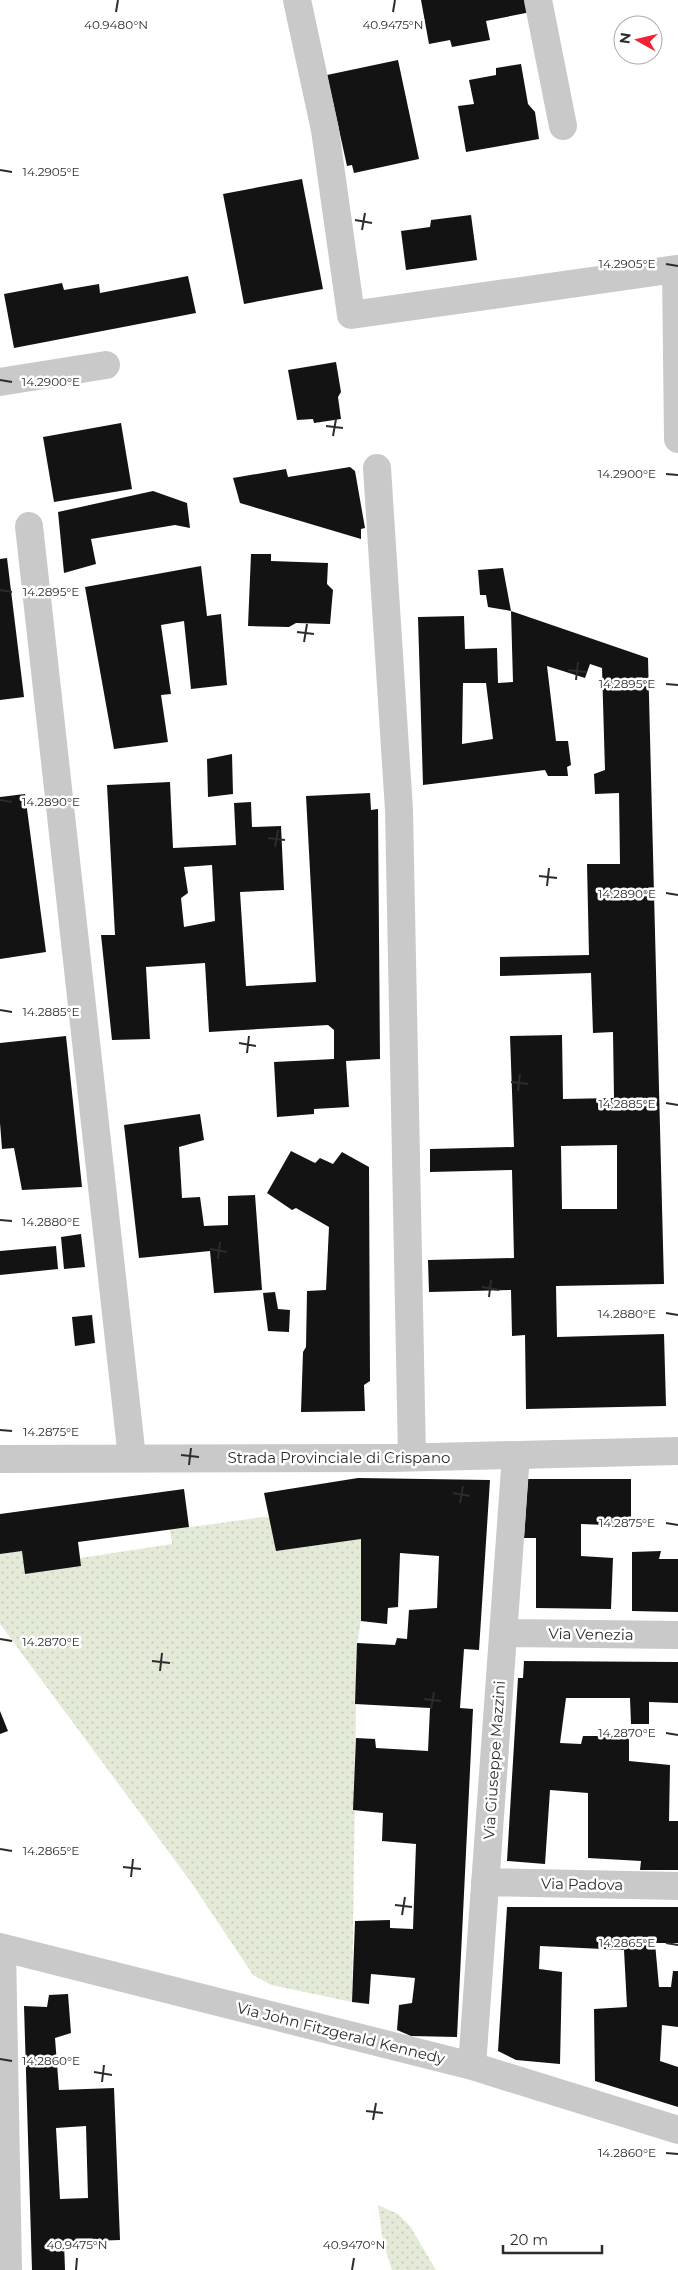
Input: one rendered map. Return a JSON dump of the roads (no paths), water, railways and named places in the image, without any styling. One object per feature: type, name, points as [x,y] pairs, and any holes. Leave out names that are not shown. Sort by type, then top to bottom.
[{"type":"street","points":[[297,0],[325,130],[351,315],[676,269],[678,438]]},
{"type":"street","points":[[538,0],[563,126]]},
{"type":"street","points":[[0,382],[106,365]]},
{"type":"street","points":[[377,468],[399,810],[412,1457]]},
{"type":"street","points":[[29,526],[132,1458]]},
{"type":"street","name":"Strada Provinciale di Crispano","points":[[0,1459],[412,1457],[678,1451]]},
{"type":"street","name":"Via Giuseppe Mazzini","points":[[472,2066],[516,1455]]},
{"type":"street","name":"Via Venezia","points":[[503,1633],[678,1635]]},
{"type":"street","name":"Via Padova","points":[[485,1882],[678,1886]]},
{"type":"street","points":[[1,1948],[8,2270]]},
{"type":"street","name":"Via John Fitzgerald Kennedy","points":[[1,1948],[472,2066],[678,2130]]}]
